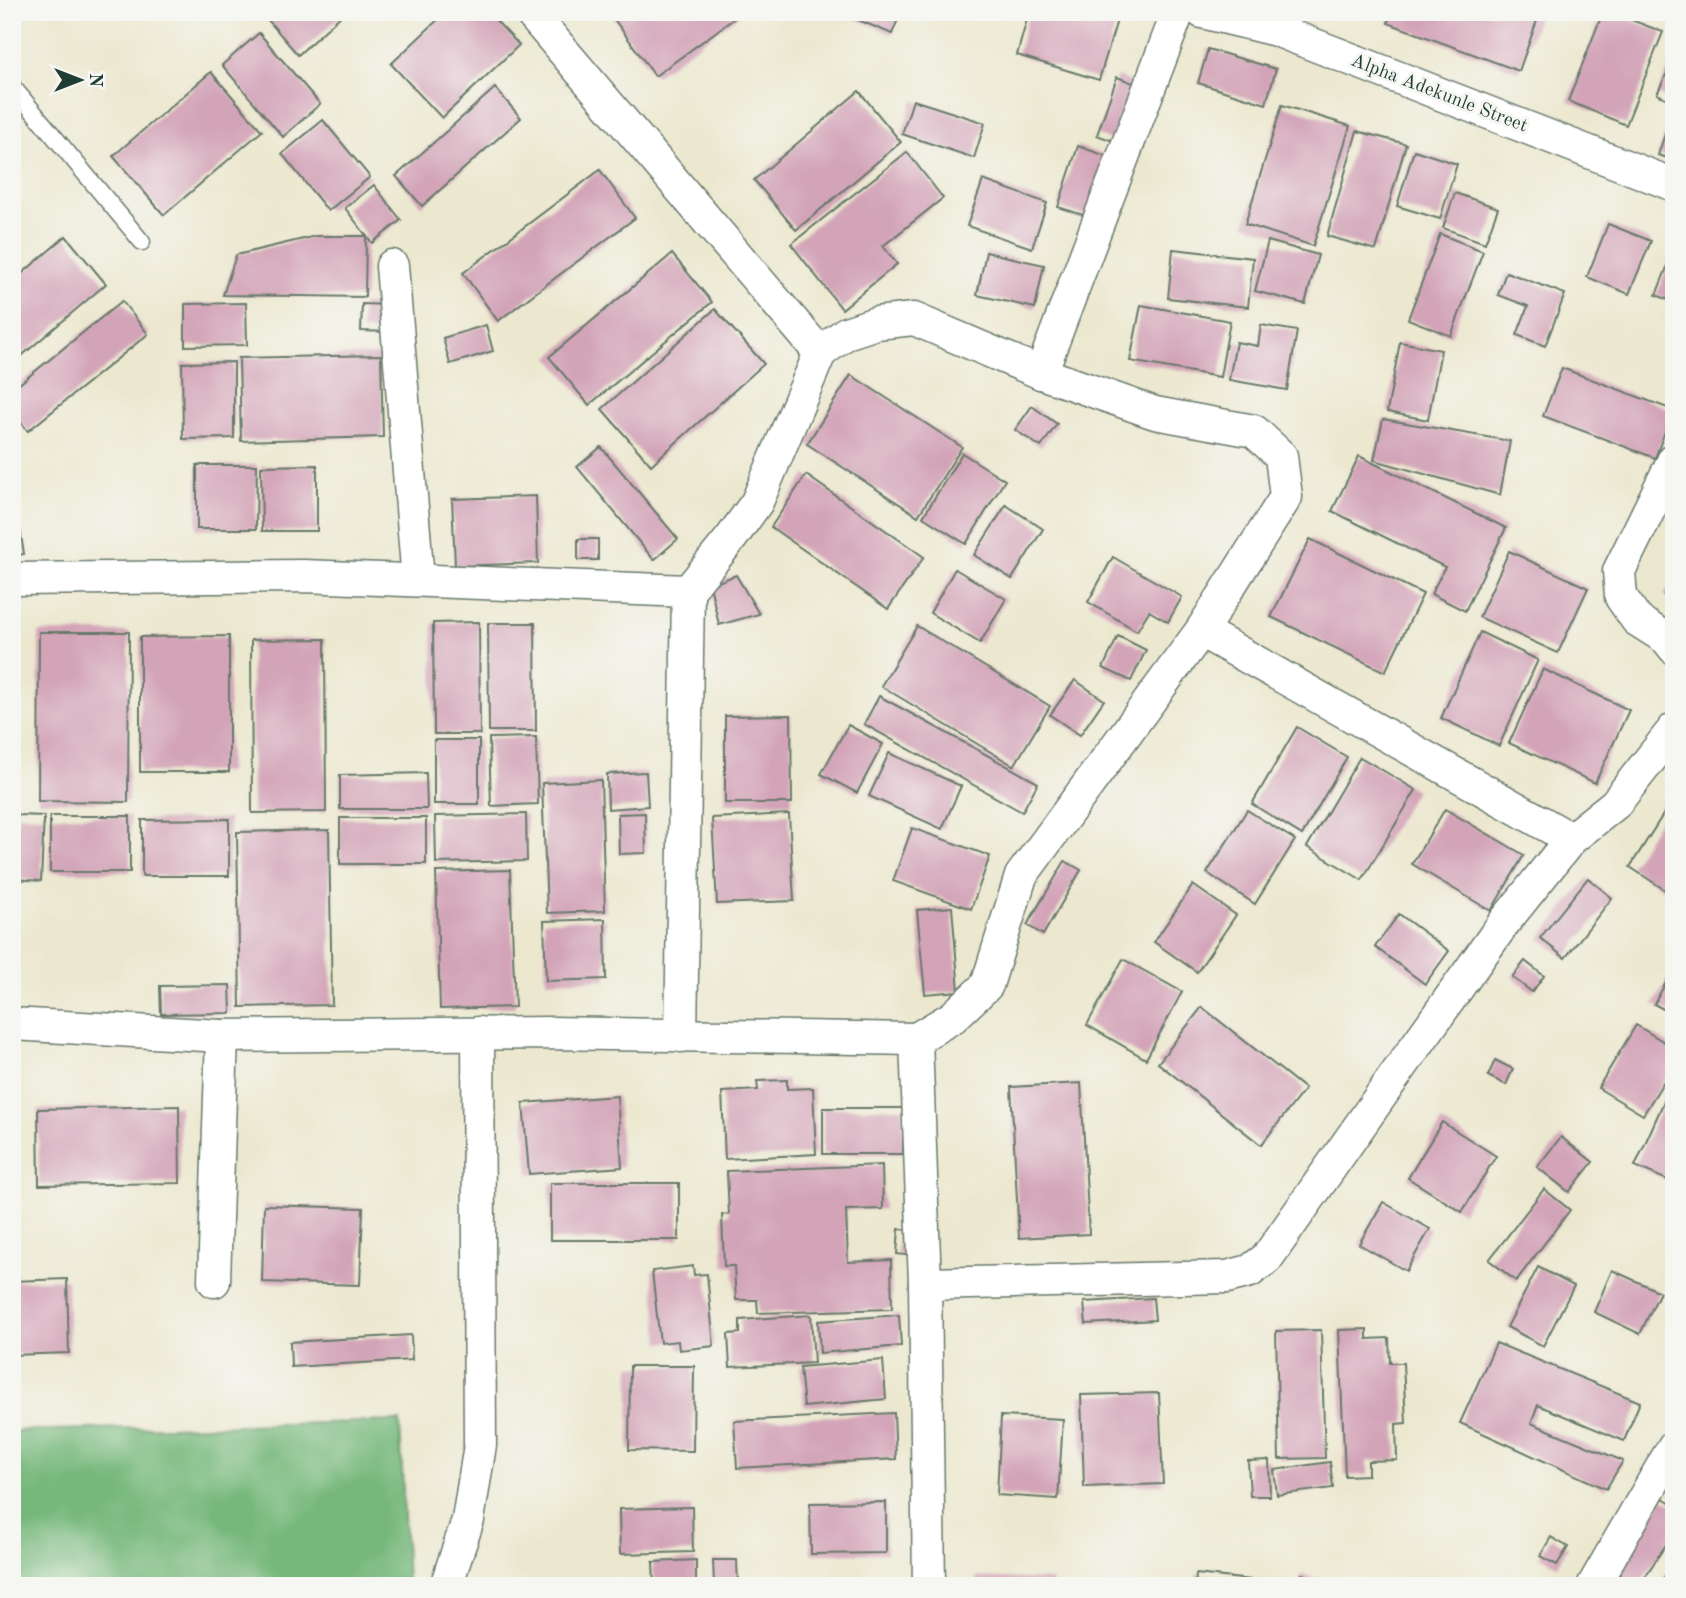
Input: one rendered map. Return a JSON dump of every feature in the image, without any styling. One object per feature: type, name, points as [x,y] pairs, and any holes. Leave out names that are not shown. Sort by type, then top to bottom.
[{"type":"street","points":[[530,12],[820,353]]},
{"type":"street","points":[[1041,373],[1178,12]]},
{"type":"street","name":"Alpha Adekunle Street","points":[[1202,12],[1280,21],[1674,185]]},
{"type":"street","points":[[392,266],[418,580]]},
{"type":"street","points":[[12,1024],[222,1036],[550,1032],[681,1036],[916,1039],[953,1017],[987,985],[1021,876],[1201,631],[1286,497],[1281,456],[1254,431],[1155,413],[1041,373],[914,319],[876,323],[846,333],[820,353],[757,502],[688,591],[681,1036]]},
{"type":"street","points":[[1674,459],[1619,571],[1621,597],[1637,620],[1667,639],[1674,648]]},
{"type":"street","points":[[12,579],[303,576],[688,591]]},
{"type":"street","points":[[1201,631],[1571,839]]},
{"type":"street","points":[[925,1284],[1227,1277],[1250,1270],[1267,1258],[1506,920],[1571,839],[1615,804],[1674,729]]},
{"type":"street","points":[[446,1586],[468,1520],[480,1445],[478,1033]]},
{"type":"street","points":[[214,1281],[222,1036]]},
{"type":"street","points":[[916,1039],[925,1284],[929,1586]]},
{"type":"street","points":[[1593,1586],[1674,1446]]},
{"type":"lane","points":[[12,86],[142,242]]},
{"type":"green space","points":[[400,1421],[407,1586],[12,1586],[12,1431]]},
{"type":"building","points":[[276,12],[345,12],[298,55],[268,20]]},
{"type":"building","points":[[446,12],[488,12],[519,45],[442,118],[391,64]]},
{"type":"building","points":[[609,12],[743,12],[655,76]]},
{"type":"building","points":[[839,12],[901,12],[892,34]]},
{"type":"building","points":[[1029,12],[1090,12],[1117,20],[1099,80],[1017,55]]},
{"type":"building","points":[[1392,12],[1540,12],[1519,71],[1388,23]]},
{"type":"building","points":[[1603,12],[1611,12],[1663,32],[1626,125],[1568,101]]},
{"type":"building","points":[[259,33],[320,104],[283,137],[222,65]]},
{"type":"building","points":[[1208,49],[1276,69],[1266,104],[1198,83]]},
{"type":"building","points":[[1674,58],[1674,102],[1657,94]]},
{"type":"building","points":[[211,72],[262,131],[164,215],[113,156]]},
{"type":"building","points":[[1117,77],[1139,85],[1118,143],[1097,135]]},
{"type":"building","points":[[495,88],[521,118],[422,206],[396,176]]},
{"type":"building","points":[[859,91],[901,142],[796,230],[754,180]]},
{"type":"building","points":[[913,100],[985,123],[974,158],[902,134]]},
{"type":"building","points":[[1282,105],[1350,126],[1313,246],[1245,224]]},
{"type":"building","points":[[323,120],[370,177],[328,211],[282,154]]},
{"type":"building","points":[[1357,131],[1406,144],[1376,250],[1327,236]]},
{"type":"building","points":[[1666,131],[1674,133],[1674,160],[1658,155]]},
{"type":"building","points":[[1078,146],[1109,157],[1089,217],[1058,207]]},
{"type":"building","points":[[1414,150],[1457,164],[1440,219],[1397,206]]},
{"type":"building","points":[[907,152],[943,198],[883,246],[897,264],[842,309],[791,244]]},
{"type":"building","points":[[600,170],[635,218],[498,321],[463,273]]},
{"type":"building","points":[[983,180],[1047,203],[1032,248],[967,226]]},
{"type":"building","points":[[374,185],[401,220],[372,243],[345,208]]},
{"type":"building","points":[[1455,193],[1498,208],[1485,243],[1443,228]]},
{"type":"building","points":[[1608,224],[1651,241],[1629,294],[1587,277]]},
{"type":"building","points":[[1440,234],[1483,251],[1451,336],[1408,319]]},
{"type":"building","points":[[66,236],[106,284],[12,364],[12,282]]},
{"type":"building","points":[[316,236],[366,236],[365,297],[223,295],[236,255]]},
{"type":"building","points":[[1268,241],[1318,255],[1305,304],[1255,291]]},
{"type":"building","points":[[1173,249],[1253,258],[1248,307],[1168,298]]},
{"type":"building","points":[[1674,250],[1674,302],[1656,295]]},
{"type":"building","points":[[986,252],[1044,265],[1035,308],[977,295]]},
{"type":"building","points":[[672,254],[712,302],[589,405],[549,357]]},
{"type":"building","points":[[1506,272],[1565,294],[1545,346],[1517,335],[1528,306],[1498,295]]},
{"type":"building","points":[[122,301],[148,334],[28,431],[12,411],[12,390]]},
{"type":"building","points":[[246,303],[247,345],[185,346],[185,304]]},
{"type":"building","points":[[362,304],[391,305],[389,332],[361,331]]},
{"type":"building","points":[[1141,305],[1230,321],[1220,377],[1130,361]]},
{"type":"building","points":[[715,309],[764,364],[651,465],[602,409]]},
{"type":"building","points":[[486,325],[493,351],[450,364],[443,338]]},
{"type":"building","points":[[1261,325],[1297,331],[1287,390],[1229,380],[1236,342],[1258,346]]},
{"type":"building","points":[[1400,342],[1441,350],[1428,420],[1387,412]]},
{"type":"building","points":[[381,355],[383,437],[241,441],[239,358]]},
{"type":"building","points":[[234,362],[234,438],[183,439],[182,363]]},
{"type":"building","points":[[1562,368],[1673,410],[1655,458],[1543,416]]},
{"type":"building","points":[[851,375],[962,447],[918,516],[807,444]]},
{"type":"building","points":[[1032,406],[1057,424],[1041,447],[1015,430]]},
{"type":"building","points":[[1383,419],[1510,441],[1500,495],[1374,460]]},
{"type":"building","points":[[601,447],[678,539],[654,560],[577,467]]},
{"type":"building","points":[[962,453],[1005,480],[966,544],[923,517]]},
{"type":"building","points":[[1359,456],[1506,528],[1465,611],[1431,594],[1445,567],[1332,511]]},
{"type":"building","points":[[197,465],[257,465],[256,529],[197,529]]},
{"type":"building","points":[[317,465],[317,531],[262,531],[261,466]]},
{"type":"building","points":[[806,475],[924,557],[888,609],[771,527]]},
{"type":"building","points":[[12,491],[24,554],[12,556]]},
{"type":"building","points":[[536,496],[538,563],[455,566],[452,499]]},
{"type":"building","points":[[1006,505],[1043,529],[1012,579],[974,555]]},
{"type":"building","points":[[578,539],[598,539],[598,560],[578,560]]},
{"type":"building","points":[[1310,539],[1423,594],[1385,672],[1271,617]]},
{"type":"building","points":[[1509,551],[1588,588],[1558,653],[1479,617]]},
{"type":"building","points":[[1113,557],[1182,597],[1168,622],[1149,611],[1137,631],[1088,602]]},
{"type":"building","points":[[955,569],[1006,599],[980,643],[930,613]]},
{"type":"building","points":[[736,575],[759,614],[719,625],[710,585]]},
{"type":"building","points":[[1674,580],[1674,602],[1664,595]]},
{"type":"building","points":[[479,622],[480,734],[434,734],[433,623]]},
{"type":"building","points":[[488,623],[535,623],[536,731],[489,731]]},
{"type":"building","points":[[917,626],[1050,706],[1014,766],[881,686]]},
{"type":"building","points":[[39,632],[129,632],[128,802],[38,801]]},
{"type":"building","points":[[1480,632],[1538,660],[1499,746],[1441,718]]},
{"type":"building","points":[[229,636],[229,772],[140,772],[140,637]]},
{"type":"building","points":[[1118,636],[1146,650],[1131,681],[1103,668]]},
{"type":"building","points":[[325,639],[326,812],[252,813],[251,640]]},
{"type":"building","points":[[1543,669],[1629,710],[1595,783],[1509,743]]},
{"type":"building","points":[[1075,680],[1104,700],[1080,735],[1050,715]]},
{"type":"building","points":[[879,696],[1038,783],[1022,812],[864,724]]},
{"type":"building","points":[[791,715],[792,803],[725,803],[725,716]]},
{"type":"building","points":[[848,725],[883,744],[857,793],[821,774]]},
{"type":"building","points":[[1297,727],[1347,757],[1302,835],[1252,804]]},
{"type":"building","points":[[536,737],[538,804],[491,806],[489,738]]},
{"type":"building","points":[[434,740],[479,740],[479,804],[434,804]]},
{"type":"building","points":[[889,753],[961,786],[942,829],[869,796]]},
{"type":"building","points":[[1360,757],[1416,790],[1362,880],[1307,847]]},
{"type":"building","points":[[646,772],[648,806],[608,809],[607,774]]},
{"type":"building","points":[[426,773],[427,809],[340,809],[340,775]]},
{"type":"building","points":[[601,780],[605,911],[547,913],[542,783]]},
{"type":"building","points":[[1445,809],[1524,855],[1491,911],[1412,864]]},
{"type":"building","points":[[1247,810],[1295,840],[1255,904],[1207,873]]},
{"type":"building","points":[[1666,810],[1674,815],[1674,896],[1630,867]]},
{"type":"building","points":[[645,813],[646,853],[619,854],[618,814]]},
{"type":"building","points":[[526,814],[527,861],[436,863],[435,816]]},
{"type":"building","points":[[789,814],[794,901],[717,904],[712,818]]},
{"type":"building","points":[[17,815],[44,816],[41,881],[16,879]]},
{"type":"building","points":[[50,816],[130,816],[130,872],[50,872]]},
{"type":"building","points":[[340,818],[426,818],[426,864],[340,864]]},
{"type":"building","points":[[229,819],[229,876],[142,876],[142,820]]},
{"type":"building","points":[[912,828],[990,856],[971,909],[893,881]]},
{"type":"building","points":[[329,830],[332,1005],[240,1007],[237,832]]},
{"type":"building","points":[[1065,861],[1081,870],[1043,935],[1027,925]]},
{"type":"building","points":[[510,870],[515,1007],[440,1009],[436,872]]},
{"type":"building","points":[[1588,878],[1612,898],[1565,958],[1540,938]]},
{"type":"building","points":[[1193,885],[1236,915],[1197,972],[1154,942]]},
{"type":"building","points":[[952,907],[959,991],[925,994],[917,910]]},
{"type":"building","points":[[1399,914],[1449,951],[1425,984],[1375,947]]},
{"type":"building","points":[[605,919],[606,979],[546,981],[544,921]]},
{"type":"building","points":[[1123,959],[1182,992],[1146,1059],[1087,1025]]},
{"type":"building","points":[[1525,961],[1544,976],[1532,992],[1512,977]]},
{"type":"building","points":[[1674,968],[1674,1015],[1654,1004]]},
{"type":"building","points":[[230,985],[231,1013],[161,1014],[160,986]]},
{"type":"building","points":[[1202,1007],[1305,1089],[1261,1145],[1158,1063]]},
{"type":"building","points":[[1636,1025],[1674,1048],[1674,1065],[1643,1115],[1598,1088]]},
{"type":"building","points":[[1495,1060],[1513,1069],[1506,1085],[1488,1076]]},
{"type":"building","points":[[1674,1079],[1674,1183],[1635,1166]]},
{"type":"building","points":[[787,1080],[787,1089],[813,1088],[816,1154],[725,1159],[722,1092],[758,1090],[757,1081]]},
{"type":"building","points":[[1081,1083],[1089,1234],[1019,1238],[1011,1087]]},
{"type":"building","points":[[617,1096],[622,1167],[529,1174],[523,1103]]},
{"type":"building","points":[[179,1106],[180,1183],[39,1185],[38,1109]]},
{"type":"building","points":[[823,1108],[903,1108],[903,1154],[823,1154]]},
{"type":"building","points":[[1442,1122],[1496,1156],[1462,1212],[1408,1178]]},
{"type":"building","points":[[1561,1137],[1593,1162],[1569,1192],[1537,1167]]},
{"type":"building","points":[[882,1165],[883,1209],[846,1210],[848,1262],[891,1260],[892,1309],[758,1313],[757,1300],[736,1300],[734,1266],[724,1266],[722,1215],[729,1214],[727,1171]]},
{"type":"building","points":[[550,1183],[679,1183],[679,1240],[550,1240]]},
{"type":"building","points":[[1544,1189],[1570,1210],[1516,1281],[1489,1260]]},
{"type":"building","points":[[1383,1202],[1430,1229],[1406,1271],[1359,1244]]},
{"type":"building","points":[[264,1205],[363,1208],[360,1285],[262,1282]]},
{"type":"building","points":[[899,1229],[917,1231],[914,1256],[897,1254]]},
{"type":"building","points":[[693,1266],[694,1275],[707,1274],[714,1346],[679,1350],[678,1341],[660,1343],[652,1271]]},
{"type":"building","points":[[1538,1267],[1574,1286],[1543,1346],[1507,1327]]},
{"type":"building","points":[[1612,1270],[1660,1292],[1640,1334],[1594,1312]]},
{"type":"building","points":[[67,1279],[69,1353],[12,1355],[12,1281]]},
{"type":"building","points":[[1153,1298],[1155,1320],[1086,1324],[1084,1302]]},
{"type":"building","points":[[811,1315],[814,1363],[730,1367],[728,1334],[740,1333],[740,1320]]},
{"type":"building","points":[[899,1315],[901,1346],[820,1353],[818,1321]]},
{"type":"building","points":[[1367,1329],[1367,1339],[1389,1338],[1390,1363],[1403,1363],[1406,1423],[1396,1424],[1397,1460],[1368,1461],[1368,1475],[1345,1476],[1339,1330]]},
{"type":"building","points":[[1321,1330],[1325,1458],[1279,1459],[1276,1331]]},
{"type":"building","points":[[411,1335],[412,1360],[291,1367],[290,1342]]},
{"type":"building","points":[[1496,1343],[1640,1402],[1624,1441],[1538,1405],[1531,1423],[1623,1461],[1606,1489],[1460,1423]]},
{"type":"building","points":[[883,1360],[886,1399],[804,1407],[800,1367]]},
{"type":"building","points":[[630,1366],[694,1366],[693,1451],[629,1450]]},
{"type":"building","points":[[1159,1393],[1163,1484],[1084,1487],[1081,1395]]},
{"type":"building","points":[[894,1413],[896,1459],[737,1468],[734,1421]]},
{"type":"building","points":[[1001,1416],[1063,1419],[1058,1499],[997,1495]]},
{"type":"building","points":[[1269,1460],[1270,1496],[1250,1496],[1248,1461]]},
{"type":"building","points":[[1330,1462],[1333,1488],[1277,1495],[1274,1470]]},
{"type":"building","points":[[1663,1498],[1674,1505],[1674,1532],[1639,1586],[1636,1586],[1615,1572]]},
{"type":"building","points":[[886,1502],[886,1553],[811,1554],[810,1503]]},
{"type":"building","points":[[692,1507],[693,1552],[620,1554],[619,1509]]},
{"type":"building","points":[[1551,1537],[1568,1547],[1557,1565],[1540,1556]]},
{"type":"building","points":[[696,1560],[696,1586],[654,1586],[653,1562]]},
{"type":"building","points":[[713,1560],[737,1560],[738,1586],[714,1586]]},
{"type":"building","points":[[1674,1561],[1674,1586],[1659,1586]]},
{"type":"building","points":[[1196,1574],[1250,1580],[1250,1586],[1195,1586]]},
{"type":"building","points":[[1302,1574],[1332,1585],[1332,1586],[1298,1586]]},
{"type":"building","points":[[976,1577],[1052,1580],[1052,1586],[976,1586]]}]
